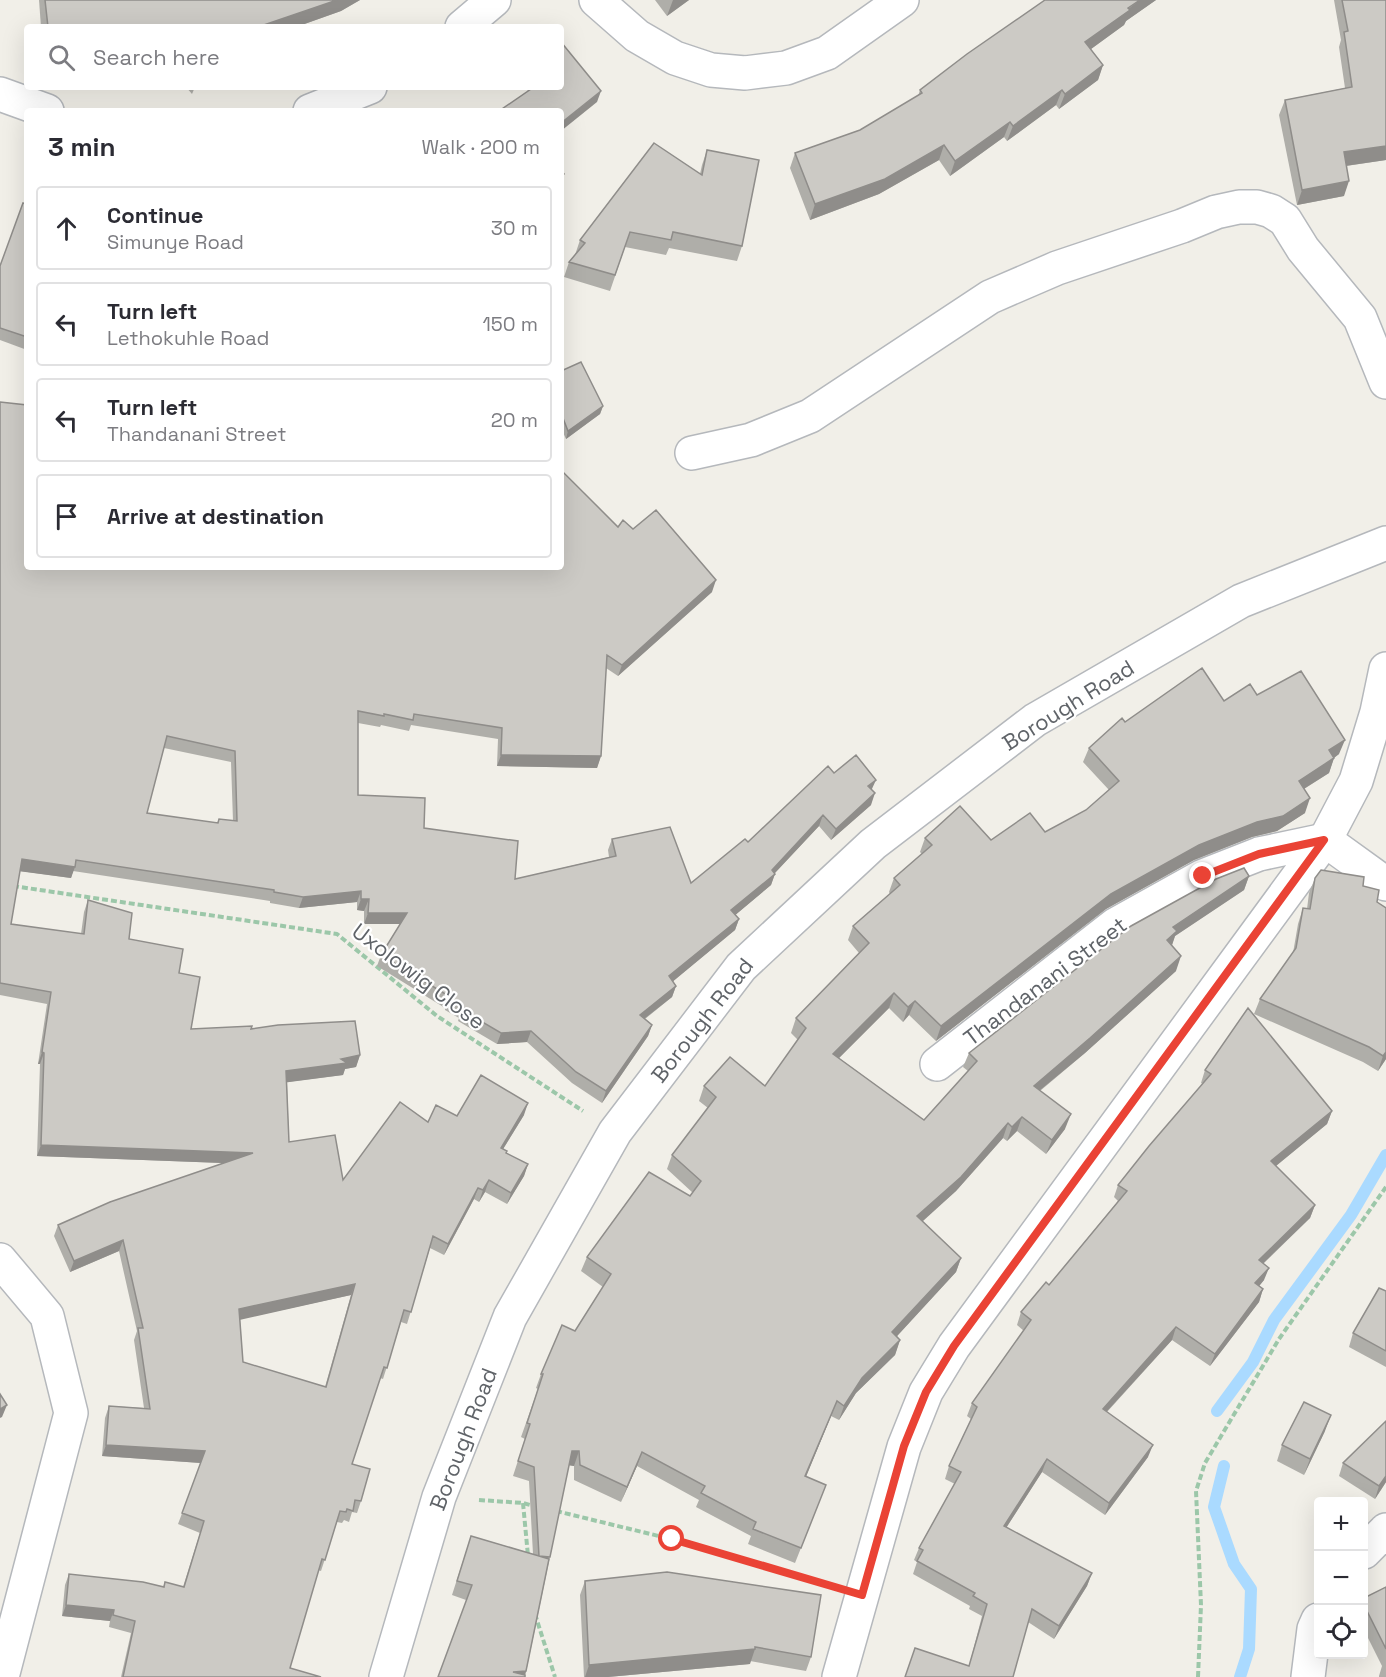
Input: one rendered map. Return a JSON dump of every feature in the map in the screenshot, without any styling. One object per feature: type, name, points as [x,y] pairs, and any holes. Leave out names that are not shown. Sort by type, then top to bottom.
[{"type":"street","points":[[466,24],[494,0]]},
{"type":"street","points":[[596,0],[637,36],[675,58],[711,70],[745,73],[786,68],[827,53],[903,0]]},
{"type":"street","points":[[318,108],[362,90]]},
{"type":"street","points":[[0,94],[39,108]]},
{"type":"street","points":[[692,453],[751,440],[810,416],[990,297],[1057,268],[1216,212],[1239,207],[1257,207],[1271,211],[1285,220],[1303,249],[1360,318],[1386,382]]},
{"type":"street","name":"Borough Road","points":[[386,1677],[439,1497],[510,1317],[615,1132],[741,967],[873,844],[1035,720],[1241,601],[1386,543]]},
{"type":"street","points":[[839,1677],[904,1446],[926,1392],[954,1346],[1324,840],[1356,781],[1377,712],[1386,669]]},
{"type":"street","points":[[1324,840],[1386,884]]},
{"type":"street","name":"Thandanani Street","points":[[937,1064],[1115,925],[1203,876],[1259,854],[1324,840]]},
{"type":"street","points":[[0,1260],[46,1316],[71,1413],[2,1677]]},
{"type":"street","points":[[1365,1551],[1386,1530]]},
{"type":"street","points":[[1308,1677],[1314,1629]]},
{"type":"path","name":"Uxolowig Close","points":[[12,885],[337,934],[437,1016],[615,1132]]},
{"type":"path","points":[[1198,1677],[1201,1605],[1196,1491],[1205,1463],[1279,1339],[1386,1187]]},
{"type":"path","points":[[439,1497],[523,1503],[534,1506]]},
{"type":"path","points":[[523,1503],[529,1562]]},
{"type":"path","points":[[546,1508],[672,1539],[862,1595]]},
{"type":"path","points":[[534,1610],[555,1677]]},
{"type":"building","points":[[45,0],[337,0],[267,24],[48,24]]},
{"type":"building","points":[[1045,0],[1140,0],[1128,8],[1130,10],[1085,42],[1103,65],[1065,94],[1062,90],[1013,126],[1010,122],[955,161],[944,145],[885,179],[815,204],[795,153],[860,130],[922,93],[920,90],[967,54]]},
{"type":"building","points":[[1342,0],[1386,0],[1386,146],[1344,152],[1349,181],[1302,190],[1285,100],[1352,87],[1344,32],[1348,31]]},
{"type":"building","points":[[564,46],[601,91],[564,121],[564,108],[503,108],[530,90],[564,90]]},
{"type":"building","points":[[654,143],[702,175],[707,150],[759,160],[742,246],[673,232],[671,240],[630,232],[615,275],[569,262],[585,243],[580,240]]},
{"type":"building","points":[[24,203],[24,336],[0,328],[0,266]]},
{"type":"building","points":[[581,362],[603,406],[568,431],[564,421],[564,370]]},
{"type":"building","points":[[0,402],[24,405],[24,570],[564,570],[564,473],[618,527],[623,520],[633,529],[656,510],[716,580],[622,665],[607,655],[601,756],[501,755],[502,728],[414,714],[413,720],[358,711],[358,795],[425,798],[424,828],[518,841],[515,879],[616,856],[612,839],[670,827],[691,883],[745,839],[748,842],[828,766],[834,773],[856,755],[876,780],[868,786],[875,793],[836,829],[823,815],[772,870],[775,874],[731,910],[739,919],[669,976],[676,986],[640,1015],[652,1025],[606,1091],[576,1072],[531,1031],[501,1033],[462,1010],[466,1009],[449,998],[452,998],[381,955],[407,913],[368,913],[369,899],[361,899],[361,891],[303,897],[274,892],[274,890],[76,860],[75,867],[22,859],[11,924],[84,934],[88,900],[132,913],[129,939],[183,949],[179,973],[200,977],[191,1029],[252,1026],[251,1029],[278,1025],[355,1021],[360,1055],[341,1059],[347,1063],[286,1071],[289,1142],[335,1135],[343,1180],[400,1102],[428,1122],[436,1105],[457,1116],[481,1075],[528,1103],[501,1148],[528,1164],[511,1193],[489,1180],[483,1190],[478,1188],[448,1244],[433,1236],[411,1312],[404,1310],[387,1368],[384,1367],[352,1464],[370,1469],[361,1501],[355,1500],[353,1511],[347,1509],[346,1512],[340,1511],[325,1560],[322,1559],[290,1668],[321,1677],[123,1677],[135,1621],[113,1615],[114,1610],[66,1605],[69,1574],[143,1582],[164,1587],[165,1582],[184,1587],[204,1521],[182,1513],[205,1451],[106,1445],[109,1406],[150,1409],[138,1328],[143,1328],[123,1240],[74,1261],[58,1225],[110,1202],[253,1153],[41,1145],[44,1053],[42,1052],[51,992],[0,983]],"holes":[[[167,736],[235,751],[237,821],[219,819],[218,823],[147,813]],[[355,1284],[326,1387],[243,1362],[239,1309]]]},
{"type":"building","points":[[1202,668],[1224,701],[1250,684],[1257,695],[1301,671],[1345,740],[1329,750],[1334,758],[1299,781],[1310,798],[1283,816],[1257,822],[1199,845],[1111,894],[941,1026],[915,1001],[908,1007],[894,993],[833,1054],[924,1120],[977,1061],[969,1053],[1131,926],[1216,879],[1244,868],[1249,876],[1173,927],[1177,931],[1167,940],[1181,956],[1034,1086],[1071,1114],[1052,1140],[1022,1117],[1012,1127],[1008,1123],[961,1177],[917,1216],[961,1258],[892,1332],[900,1340],[862,1378],[844,1406],[837,1401],[805,1476],[826,1485],[801,1548],[753,1529],[756,1522],[701,1493],[705,1486],[642,1452],[627,1487],[580,1465],[579,1451],[572,1451],[550,1557],[539,1556],[534,1467],[518,1461],[530,1424],[527,1423],[543,1374],[541,1374],[562,1325],[575,1331],[611,1274],[587,1257],[649,1172],[690,1196],[701,1181],[672,1155],[716,1097],[704,1086],[730,1057],[765,1086],[806,1028],[796,1018],[869,943],[853,926],[900,885],[894,878],[932,845],[925,838],[960,806],[991,840],[1030,813],[1045,832],[1086,810],[1119,781],[1089,748],[1122,718],[1125,722]]},
{"type":"building","points":[[1321,870],[1364,877],[1363,886],[1379,890],[1377,902],[1386,908],[1386,1052],[1383,1056],[1369,1047],[1260,999],[1296,948],[1303,908],[1310,909],[1315,878]]},
{"type":"building","points":[[1248,1008],[1332,1111],[1271,1161],[1315,1205],[1259,1260],[1269,1268],[1255,1283],[1263,1289],[1215,1354],[1176,1327],[1103,1409],[1153,1445],[1109,1503],[1047,1459],[1004,1526],[1092,1573],[1059,1626],[1032,1609],[1013,1677],[905,1677],[915,1648],[969,1666],[987,1604],[973,1596],[975,1593],[917,1561],[923,1550],[919,1548],[961,1472],[949,1466],[977,1407],[972,1403],[1031,1320],[1021,1312],[1046,1282],[1049,1285],[1127,1191],[1118,1185],[1211,1074],[1205,1070]]},
{"type":"building","points":[[1379,1288],[1386,1291],[1386,1351],[1353,1333]]},
{"type":"building","points":[[0,1394],[7,1405],[0,1409]]},
{"type":"building","points":[[1304,1402],[1331,1415],[1310,1459],[1282,1445]]},
{"type":"building","points":[[1386,1421],[1386,1476],[1379,1486],[1343,1463]]},
{"type":"building","points":[[471,1536],[549,1559],[526,1671],[513,1672],[525,1675],[525,1677],[438,1677],[472,1585],[457,1581]]},
{"type":"building","points":[[667,1572],[821,1595],[811,1657],[755,1647],[755,1649],[589,1665],[585,1581]]},
{"type":"building","points":[[1386,1587],[1386,1649],[1368,1613],[1368,1596]]},
{"type":"waterway","points":[[1217,1411],[1253,1362],[1274,1320],[1351,1215],[1386,1155]]},
{"type":"waterway","points":[[1224,1466],[1214,1507],[1234,1564],[1251,1589],[1249,1649],[1240,1677]]},
{"type":"route","points":[[672,1539],[862,1595],[904,1446],[926,1392],[954,1346],[1324,840],[1259,854],[1203,876]]}]
